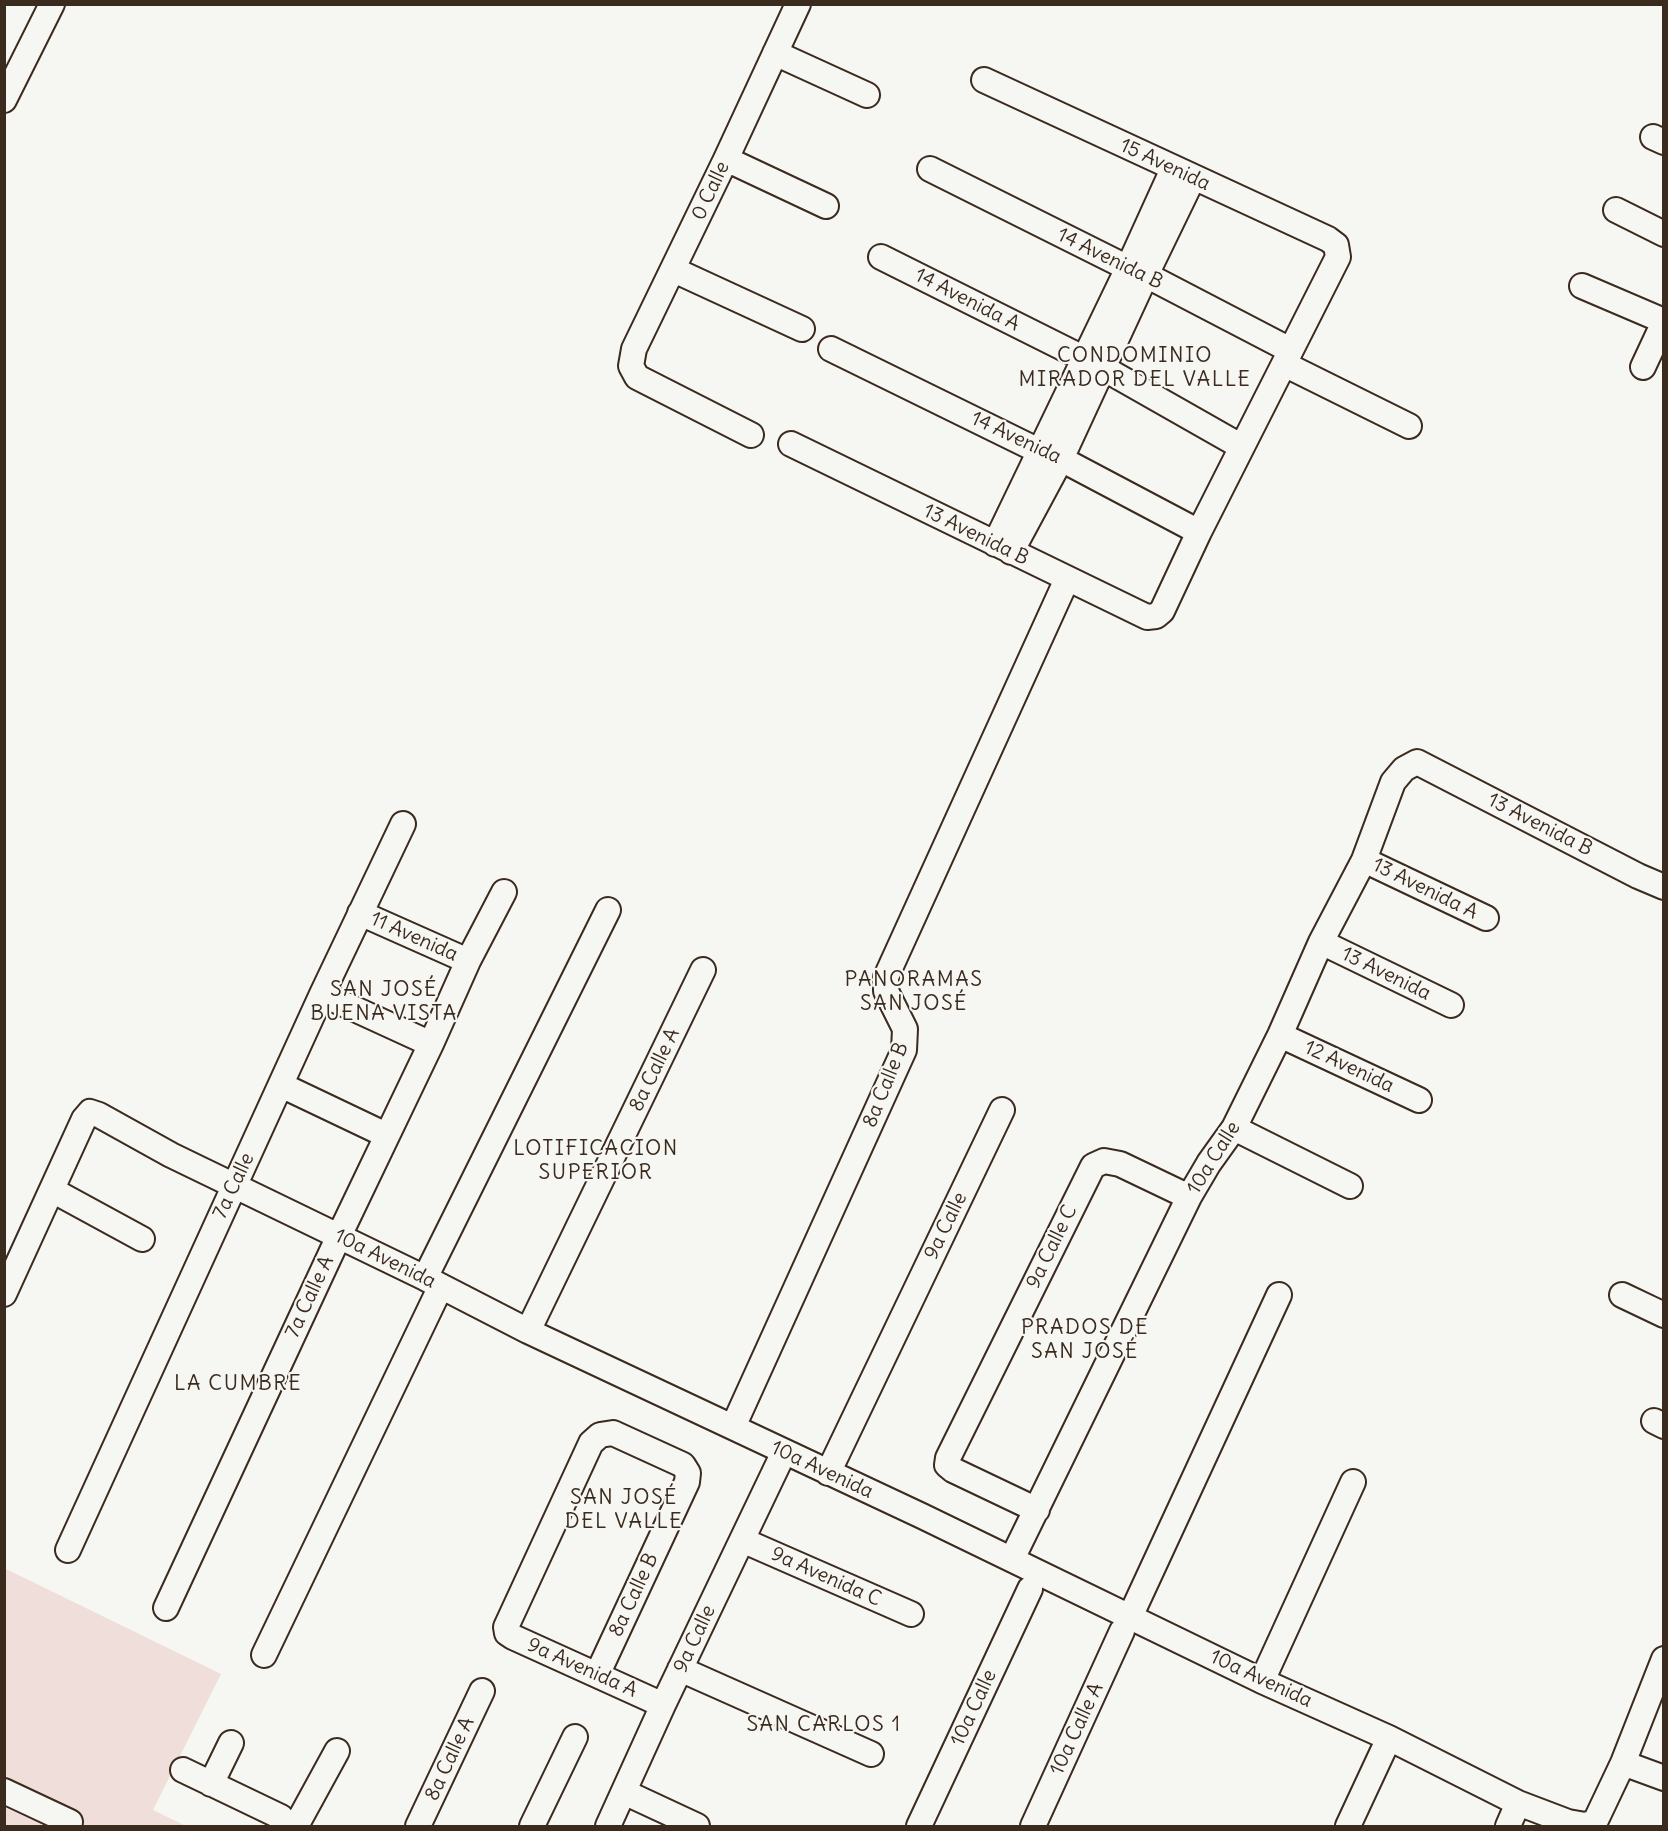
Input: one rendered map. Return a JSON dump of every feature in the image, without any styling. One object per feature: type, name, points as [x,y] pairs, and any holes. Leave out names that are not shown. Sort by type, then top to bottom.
[{"type":"street","points":[[4,100],[52,4]]},
{"type":"street","name":"0 Calle","points":[[751,435],[637,378],[631,366],[634,350],[674,270],[798,4]]},
{"type":"street","points":[[775,53],[867,95]]},
{"type":"street","name":"15 Avenida","points":[[984,80],[1328,239],[1335,245],[1338,256],[1287,357]]},
{"type":"street","points":[[726,159],[826,206]]},
{"type":"street","name":"14 Avenida B","points":[[930,169],[1137,272],[1409,426]]},
{"type":"street","points":[[1003,548],[1050,455],[1183,173]]},
{"type":"street","points":[[1616,210],[1664,234]]},
{"type":"street","name":"14 Avenida A","points":[[881,257],[1093,363],[1242,447]]},
{"type":"street","points":[[674,270],[802,328]]},
{"type":"street","points":[[1582,286],[1664,322],[1642,367]]},
{"type":"street","name":"14 Avenida","points":[[831,349],[1050,455],[1199,532]]},
{"type":"street","points":[[1199,532],[1287,357]]},
{"type":"street","name":"13 Avenida B","points":[[791,444],[1147,617],[1156,616],[1162,611],[1199,532]]},
{"type":"street","name":"8a Calle B","points":[[733,1427],[904,1050],[905,1029],[886,991],[886,977],[1067,579]]},
{"type":"street","name":"13 Avenida B","points":[[1417,762],[1638,876],[1664,886]]},
{"type":"street","name":"10a Calle","points":[[1012,1559],[1189,1197],[1209,1163],[1234,1128],[1280,1035],[1321,942],[1364,860],[1393,782],[1404,769],[1417,762]]},
{"type":"street","name":"7a Calle","points":[[68,1550],[322,994],[403,824]]},
{"type":"street","name":"13 Avenida A","points":[[1364,860],[1486,918]]},
{"type":"street","name":"7a Calle A","points":[[166,1608],[468,961],[504,892]]},
{"type":"street","points":[[264,1655],[433,1282],[608,910]]},
{"type":"street","name":"11 Avenida","points":[[360,913],[468,961]]},
{"type":"street","name":"13 Avenida","points":[[1321,942],[1451,1005]]},
{"type":"street","name":"8a Calle A","points":[[528,1331],[704,970]]},
{"type":"street","points":[[322,994],[431,1044]]},
{"type":"street","name":"12 Avenida","points":[[1280,1035],[1419,1100]]},
{"type":"street","points":[[281,1085],[386,1135]]},
{"type":"street","name":"9a Calle","points":[[828,1473],[1002,1110]]},
{"type":"street","name":"10a Avenida","points":[[52,1190],[84,1119],[90,1112],[99,1115],[171,1155],[433,1282],[528,1331],[1012,1559],[1126,1624],[1389,1738],[1518,1803],[1585,1826],[1594,1822],[1623,1763]]},
{"type":"street","points":[[1234,1128],[1350,1186]]},
{"type":"street","name":"9a Calle C","points":[[1037,1510],[953,1470],[947,1465],[948,1458],[1092,1166],[1104,1161],[1120,1164],[1189,1197]]},
{"type":"street","points":[[4,1294],[52,1190],[142,1239]]},
{"type":"street","name":"10a Calle A","points":[[1032,1827],[1279,1295]]},
{"type":"street","points":[[1622,1295],[1664,1315]]},
{"type":"street","name":"8a Calle B","points":[[506,1627],[591,1443],[600,1435],[613,1433],[683,1465],[688,1473],[687,1482],[597,1675]]},
{"type":"street","name":"9a Calle","points":[[608,1827],[663,1705],[784,1452]]},
{"type":"street","points":[[1262,1681],[1353,1482]]},
{"type":"street","name":"9a Avenida C","points":[[742,1540],[911,1614]]},
{"type":"street","name":"10a Calle","points":[[919,1827],[1030,1589]]},
{"type":"street","name":"9a Avenida A","points":[[506,1627],[507,1633],[513,1637],[663,1705]]},
{"type":"street","points":[[1664,1659],[1623,1763],[1664,1778]]},
{"type":"street","points":[[680,1669],[871,1754]]},
{"type":"street","name":"8a Calle A","points":[[418,1827],[482,1691]]},
{"type":"street","points":[[532,1827],[575,1737]]},
{"type":"street","points":[[1348,1827],[1389,1738]]},
{"type":"street","points":[[211,1784],[231,1743]]},
{"type":"street","points":[[296,1827],[337,1751]]},
{"type":"street","points":[[183,1770],[281,1817],[288,1827]]},
{"type":"street","points":[[4,1791],[70,1822]]},
{"type":"street","points":[[624,1792],[697,1827]]},
{"type":"street","points":[[1508,1827],[1518,1803]]},
{"type":"shaded area","points":[[4,1568],[221,1674],[153,1810],[186,1826],[5,1826]]},
{"type":"district","name":"CONDOMINIO MIRADOR DEL VALLE","points":[[1135,368]]},
{"type":"district","name":"PANORAMAS SAN JOSÉ","points":[[914,992]]},
{"type":"district","name":"SAN JOSÉ BUENA VISTA","points":[[384,1002]]},
{"type":"district","name":"LOTIFICACION SUPERIOR","points":[[596,1161]]},
{"type":"district","name":"PRADOS DE SAN JOSÉ","points":[[1085,1340]]},
{"type":"district","name":"LA CUMBRE","points":[[238,1384]]},
{"type":"district","name":"SAN JOSÉ DEL VALLE","points":[[624,1510]]},
{"type":"district","name":"SAN CARLOS 1","points":[[824,1725]]}]
